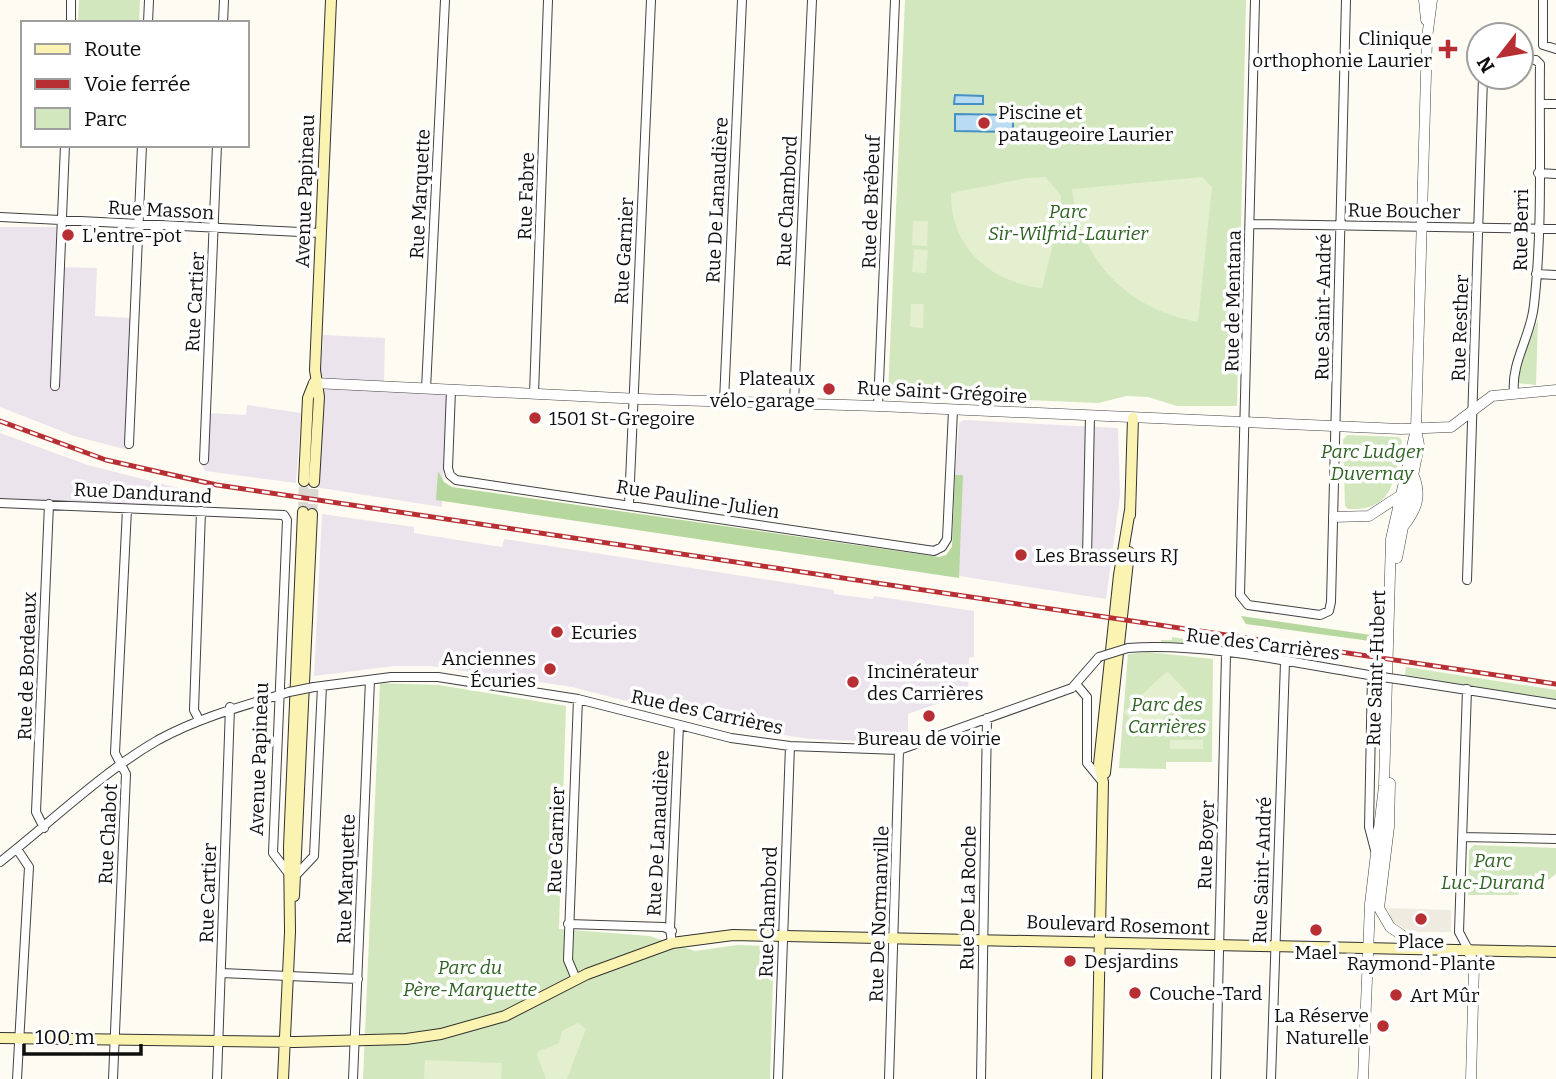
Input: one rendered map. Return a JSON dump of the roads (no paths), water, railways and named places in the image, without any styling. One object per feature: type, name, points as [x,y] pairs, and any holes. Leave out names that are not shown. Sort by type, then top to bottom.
[{"type":"main road","name":"Avenue Papineau","points":[[309,481],[308,398],[314,383],[331,0]]},
{"type":"main road","points":[[1097,1079],[1103,782],[1100,764],[1108,662],[1130,510],[1133,418]]},
{"type":"main road","points":[[283,1079],[308,513]]},
{"type":"main road","name":"Boulevard Rosemont","points":[[0,1038],[285,1042],[406,1039],[468,1028],[535,1002],[576,979],[618,961],[676,943],[733,935],[984,938],[1556,952]]},
{"type":"street","points":[[71,0],[71,21]]},
{"type":"street","points":[[148,21],[149,0]]},
{"type":"street","points":[[223,0],[223,21]]},
{"type":"street","name":"Rue Marquette","points":[[426,389],[445,0]]},
{"type":"street","name":"Rue Fabre","points":[[534,394],[548,0]]},
{"type":"street","name":"Rue Garnier","points":[[629,504],[651,0]]},
{"type":"street","name":"Rue De Lanaudière","points":[[724,401],[742,0]]},
{"type":"street","name":"Rue Chambord","points":[[794,403],[812,0]]},
{"type":"street","name":"Rue de Brébeuf","points":[[878,406],[895,0]]},
{"type":"street","name":"Rue de Mentana","points":[[1255,0],[1240,588],[1243,601],[1248,605],[1308,614],[1326,613]]},
{"type":"street","name":"Rue Saint-André","points":[[1326,613],[1331,603],[1334,517],[1346,0]]},
{"type":"street","name":"Rue Saint-Hubert","points":[[1424,0],[1427,38]]},
{"type":"street","name":"Rue Saint-Hubert","points":[[1363,1079],[1368,948],[1384,786],[1391,539],[1416,429],[1427,38],[1432,0]]},
{"type":"street","points":[[1543,0],[1542,43],[1545,48],[1556,49]]},
{"type":"street","name":"Rue Berri","points":[[1514,393],[1514,367],[1532,319],[1536,274],[1541,64],[1535,60]]},
{"type":"street","name":"Rue Resther","points":[[1467,580],[1483,91]]},
{"type":"street","points":[[1540,104],[1556,104]]},
{"type":"street","points":[[55,386],[65,147]]},
{"type":"street","points":[[129,444],[142,147]]},
{"type":"street","name":"Rue Cartier","points":[[204,460],[217,147]]},
{"type":"street","points":[[1538,173],[1556,173]]},
{"type":"street","name":"Rue Masson","points":[[0,217],[321,233]]},
{"type":"street","name":"Rue Boucher","points":[[1250,224],[1479,230],[1556,229]]},
{"type":"street","points":[[1536,274],[1556,275]]},
{"type":"street","name":"Rue Saint-Grégoire","points":[[314,383],[633,399],[878,406],[1416,429],[1453,427],[1487,397],[1556,390]]},
{"type":"street","name":"Rue Pauline-Julien","points":[[451,390],[450,475],[456,480],[934,551],[943,547],[947,539],[953,410]]},
{"type":"street","points":[[1087,557],[1090,416]]},
{"type":"street","name":"Rue Saint-Hubert","points":[[1416,429],[1420,437],[1413,474],[1418,486],[1416,510],[1401,528],[1397,561],[1391,808],[1380,911],[1390,928],[1421,948]]},
{"type":"street","points":[[1334,517],[1369,516],[1399,497]]},
{"type":"street","name":"Rue Dandurand","points":[[0,503],[284,515]]},
{"type":"street","name":"Rue de Bordeaux","points":[[44,828],[36,812],[49,504]]},
{"type":"street","name":"Rue Chabot","points":[[113,1079],[126,774],[115,753],[127,509]]},
{"type":"street","points":[[199,720],[194,710],[201,511]]},
{"type":"street","name":"Avenue Papineau","points":[[284,515],[286,520],[273,853],[293,874]]},
{"type":"street","name":"Rue des Carrières","points":[[0,862],[122,765],[158,740],[230,707],[289,692],[370,680],[438,677],[578,699],[731,738],[790,746],[899,750],[1064,692],[1076,684],[1099,657],[1128,648],[1157,647],[1226,654],[1556,704]]},
{"type":"street","name":"Rue Boyer","points":[[1216,1079],[1226,654]]},
{"type":"street","name":"Rue Saint-André","points":[[1271,1079],[1285,662]]},
{"type":"street","name":"Rue Saint-Hubert","points":[[1374,675],[1369,827],[1376,852]]},
{"type":"street","name":"Rue Marquette","points":[[354,1079],[370,680]]},
{"type":"street","points":[[1076,684],[1087,697],[1087,763],[1103,782]]},
{"type":"street","points":[[293,874],[314,856],[318,687]]},
{"type":"street","points":[[1467,689],[1459,932],[1474,965],[1471,1079]]},
{"type":"street","name":"Rue Garnier","points":[[576,979],[568,960],[568,924],[578,699]]},
{"type":"street","name":"Rue Cartier","points":[[217,1079],[230,707]]},
{"type":"street","name":"Rue De La Roche","points":[[981,1079],[987,718]]},
{"type":"street","name":"Rue De Lanaudière","points":[[670,928],[679,725]]},
{"type":"street","name":"Rue Chambord","points":[[778,1079],[790,746]]},
{"type":"street","name":"Rue De Normanville","points":[[889,1079],[899,750]]},
{"type":"street","points":[[1462,838],[1556,839]]},
{"type":"street","points":[[17,849],[29,867],[17,1079]]},
{"type":"street","points":[[568,924],[670,928],[676,943]]},
{"type":"street","points":[[221,973],[358,979]]},
{"type":"water","points":[[955,95],[983,96],[983,104],[954,104]]},
{"type":"water","name":"Piscine et pataugeoire Laurier","points":[[955,114],[1013,115],[1013,132],[955,131]]},
{"type":"tunnel","points":[[303,512],[304,481]]},
{"type":"tunnel","points":[[312,514],[314,482]]},
{"type":"railway","points":[[0,421],[106,460],[217,485],[1556,684]]},
{"type":"place","name":"Clinique orthophonie Laurier","points":[[1448,49]]},
{"type":"place","name":"Piscine et pataugeoire Laurier","points":[[984,123]]},
{"type":"place","name":"L'entre-pot","points":[[68,235]]},
{"type":"place","name":"Plateaux vélo-garage","points":[[829,389]]},
{"type":"place","name":"1501 St-Gregoire","points":[[535,418]]},
{"type":"place","name":"Les Brasseurs RJ","points":[[1021,555]]},
{"type":"place","name":"Ecuries","points":[[557,632]]},
{"type":"place","name":"Anciennes Écuries","points":[[550,669]]},
{"type":"place","name":"Incinérateur des Carrières","points":[[853,682]]},
{"type":"place","name":"Bureau de voirie","points":[[929,716]]},
{"type":"place","name":"Place Raymond-Plante","points":[[1421,919]]},
{"type":"place","name":"Mael","points":[[1316,930]]},
{"type":"place","name":"Desjardins","points":[[1070,961]]},
{"type":"place","name":"Couche-Tard","points":[[1135,993]]},
{"type":"place","name":"Art Mûr","points":[[1396,995]]},
{"type":"place","name":"La Réserve Naturelle","points":[[1383,1026]]},
{"type":"park label","name":"Parc Sir-Wilfrid-Laurier","points":[[1068,222]]},
{"type":"park label","name":"Parc Ludger Duvernay","points":[[1372,462]]},
{"type":"park label","name":"Parc des Carrières","points":[[1167,715]]},
{"type":"park label","name":"Parc Luc-Durand","points":[[1493,871]]},
{"type":"park label","name":"Parc du Père-Marquette","points":[[470,978]]}]
